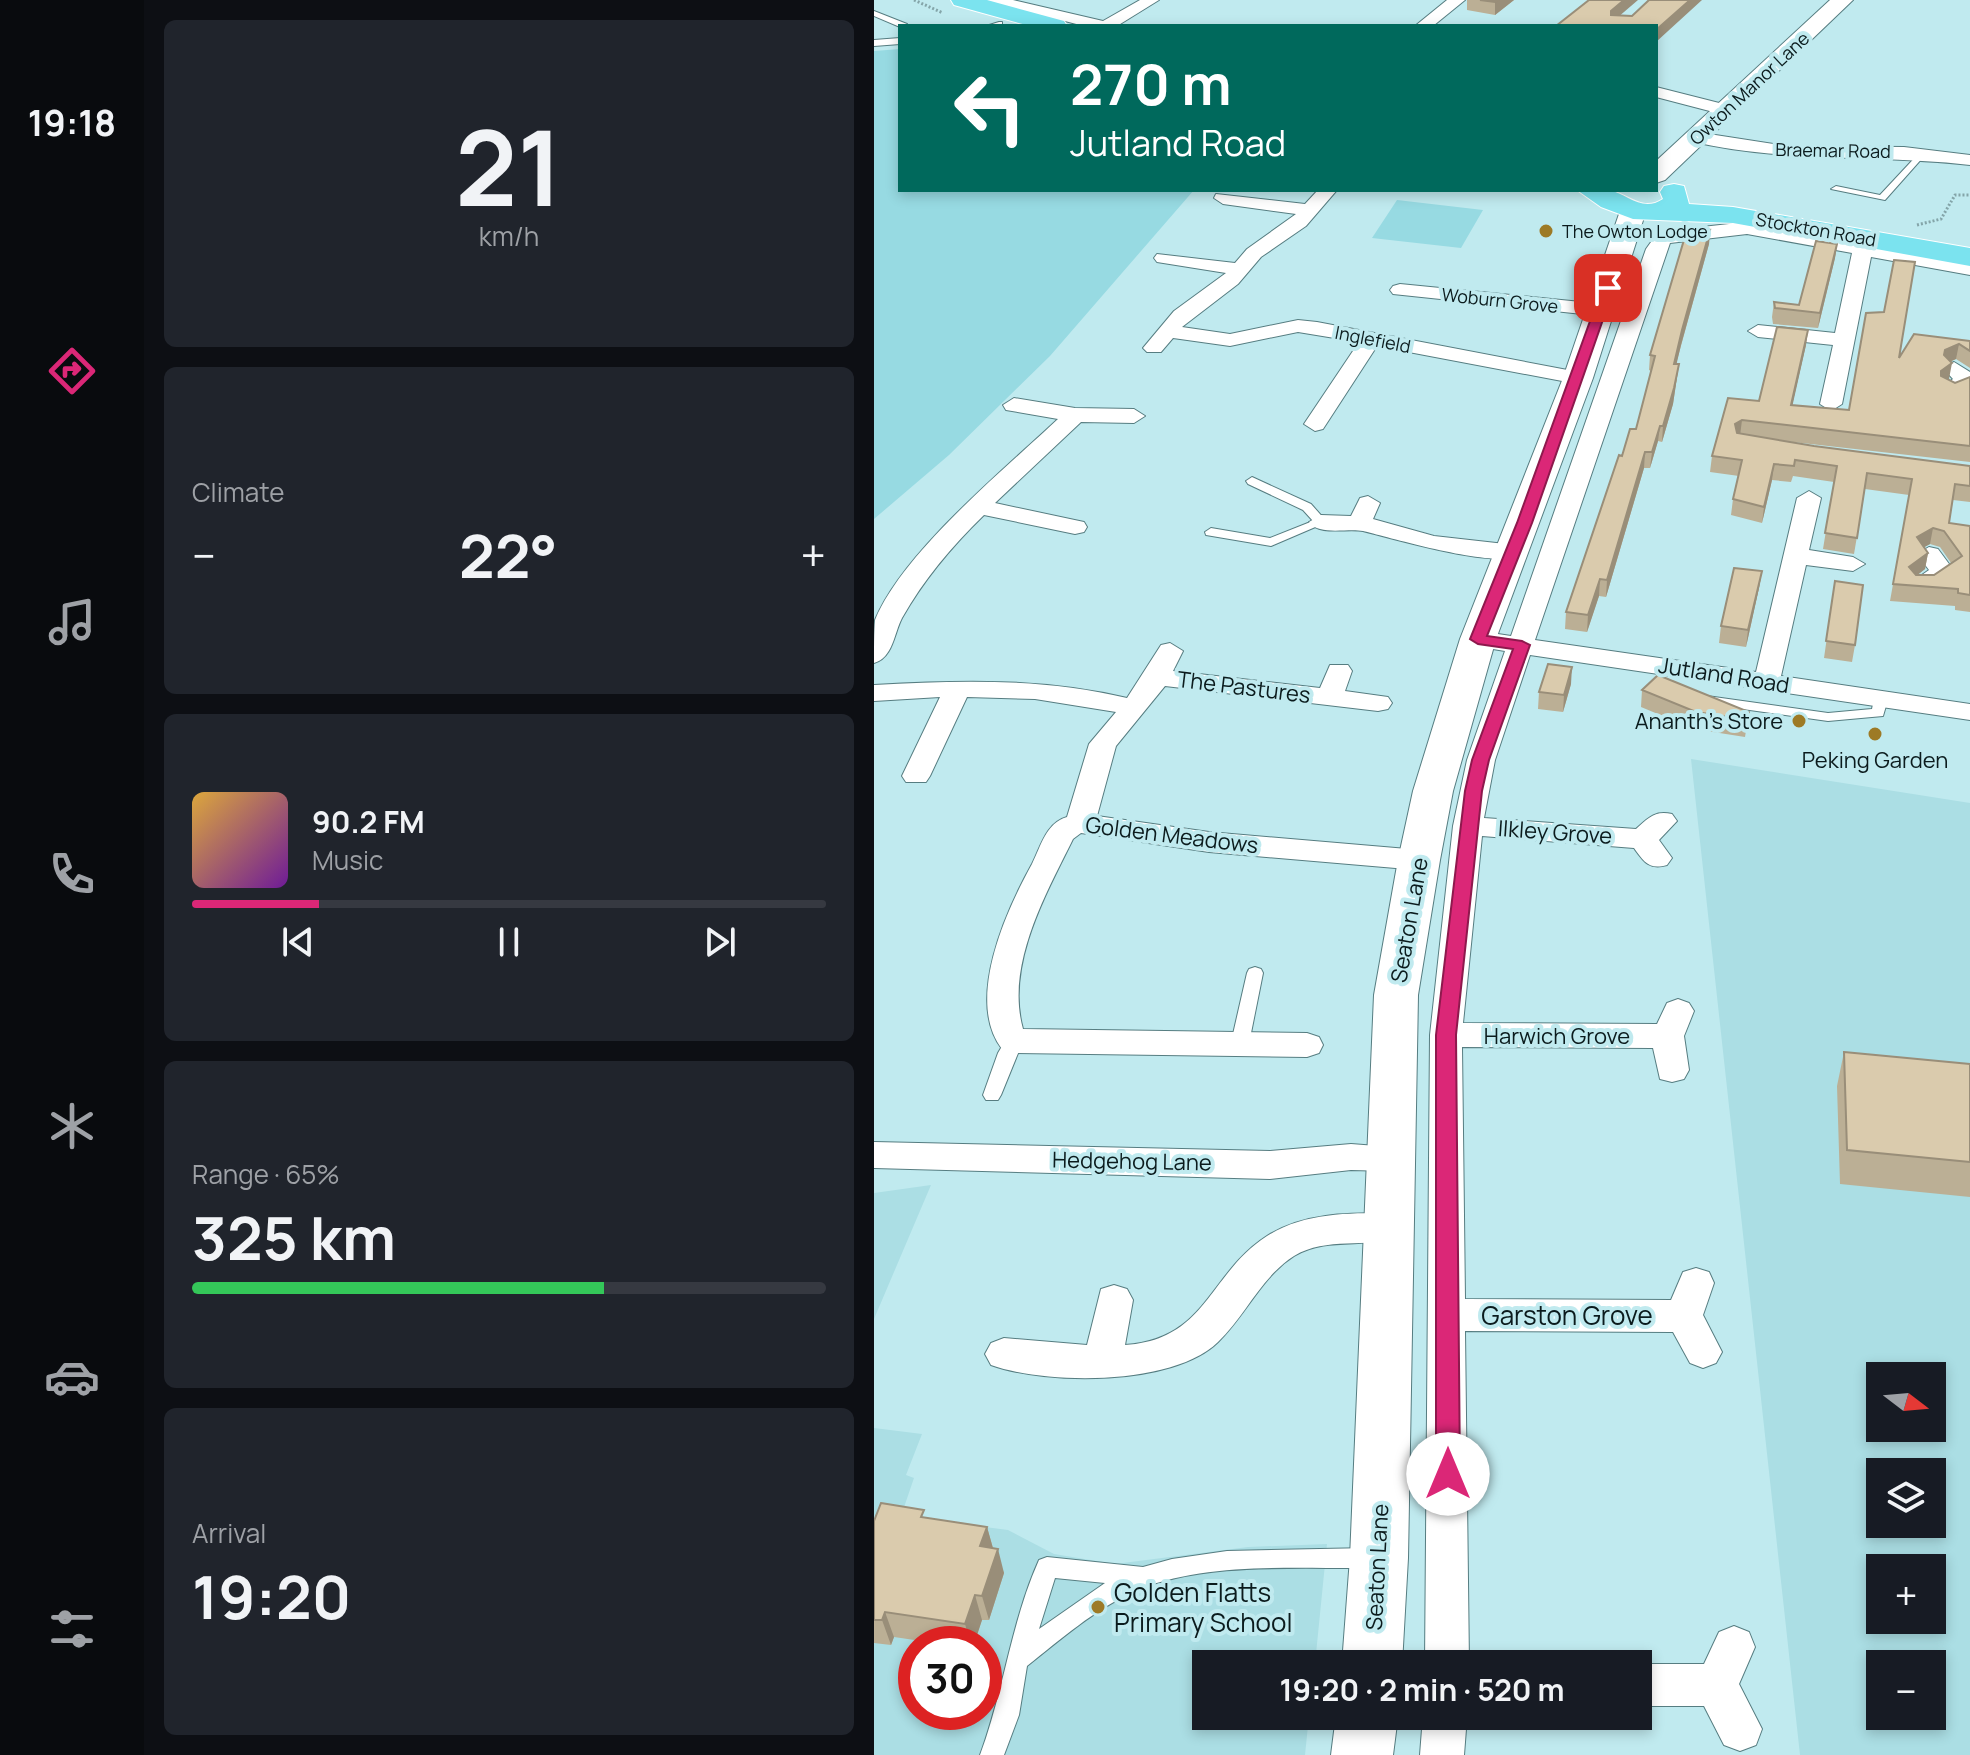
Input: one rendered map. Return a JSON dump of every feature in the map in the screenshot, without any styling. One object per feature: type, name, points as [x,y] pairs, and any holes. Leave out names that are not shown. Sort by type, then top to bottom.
[{"type":"highway","points":[[953,3],[997,24]]},
{"type":"highway","points":[[953,3],[1047,24]]},
{"type":"highway","name":"Stockton Road","points":[[1640,198],[1866,244],[1970,257]]},
{"type":"highway","name":"Stockton Road","points":[[1640,198],[1970,245]]},
{"type":"main road","name":"Owton Manor Lane","points":[[1658,178],[1696,137],[1842,0]]},
{"type":"main road","name":"Seaton Lane","points":[[1373,1650],[1379,1558],[1396,995],[1419,860],[1433,791],[1478,639],[1514,552],[1601,310],[1633,268],[1640,198]]},
{"type":"main road","points":[[1362,1755],[1365,1730]]},
{"type":"street","points":[[993,0],[1096,24]]},
{"type":"street","points":[[1109,24],[1151,0]]},
{"type":"street","points":[[1426,24],[1457,0]]},
{"type":"street","points":[[1658,93],[1725,110]]},
{"type":"street","name":"Braemar Road","points":[[1696,137],[1787,151],[1922,153],[1970,160]]},
{"type":"street","points":[[1154,348],[1181,315],[1231,280],[1254,253],[1291,228],[1326,192]]},
{"type":"street","points":[[1223,198],[1258,197],[1311,210]]},
{"type":"street","points":[[1831,404],[1866,244]]},
{"type":"street","name":"Stockton Road","points":[[1866,244],[1970,269]]},
{"type":"street","points":[[1164,258],[1239,269]]},
{"type":"street","name":"Seaton Lane","points":[[1447,1650],[1449,1315],[1446,1035],[1468,826],[1481,760],[1522,645],[1633,268]]},
{"type":"street","name":"Woburn Grove","points":[[1400,290],[1601,310]]},
{"type":"street","name":"Inglefield","points":[[1168,331],[1230,340],[1298,326],[1578,378]]},
{"type":"street","points":[[1758,331],[1844,340]]},
{"type":"street","points":[[1315,424],[1372,338]]},
{"type":"street","points":[[1311,391],[1334,394]]},
{"type":"street","points":[[1014,405],[1075,415],[1134,416]]},
{"type":"street","points":[[874,655],[899,600],[927,561],[1075,415]]},
{"type":"street","points":[[1767,681],[1809,498]]},
{"type":"street","points":[[981,507],[1075,527]]},
{"type":"street","points":[[1321,522],[1364,513],[1433,543],[1514,552]]},
{"type":"street","points":[[1796,556],[1853,564]]},
{"type":"street","points":[[1931,570],[1970,576]]},
{"type":"street","name":"Jutland Road","points":[[1478,639],[1673,676],[1767,681],[1970,712]]},
{"type":"street","name":"The Pastures","points":[[1080,823],[1103,744],[1158,677],[1170,651]]},
{"type":"street","name":"The Pastures","points":[[1330,697],[1339,671]]},
{"type":"street","name":"The Pastures","points":[[1158,677],[1378,703]]},
{"type":"street","points":[[874,693],[958,687],[1079,695],[1131,707]]},
{"type":"street","points":[[916,776],[958,687]]},
{"type":"street","name":"Golden Meadows","points":[[1014,1041],[1006,1033],[1003,1015],[1007,960],[1016,925],[1062,831],[1080,823],[1209,842],[1419,860]]},
{"type":"street","name":"Ilkley Grove","points":[[1468,826],[1654,840]]},
{"type":"street","name":"Harwich Grove","points":[[1446,1035],[1673,1024],[1672,1070]]},
{"type":"street","points":[[1014,1041],[1307,1045]]},
{"type":"street","name":"Hedgehog Lane","points":[[874,1155],[1270,1165],[1351,1157],[1390,1158]]},
{"type":"street","points":[[1004,1354],[1103,1359],[1156,1357],[1193,1341],[1210,1328],[1265,1255],[1286,1241],[1312,1231],[1388,1227]]},
{"type":"street","points":[[1103,1359],[1114,1300]]},
{"type":"street","name":"Garston Grove","points":[[1449,1315],[1690,1300],[1703,1352]]},
{"type":"street","points":[[1716,1685],[1734,1647]]},
{"type":"street","points":[[1652,1685],[1716,1685]]},
{"type":"street","points":[[1716,1685],[1740,1729]]},
{"type":"street","points":[[1442,1755],[1444,1730]]},
{"type":"lane","points":[[874,13],[899,24]]},
{"type":"lane","points":[[874,43],[898,41]]},
{"type":"lane","points":[[1836,189],[1882,198],[1922,153]]},
{"type":"lane","points":[[1211,532],[1271,542],[1321,522],[1307,507],[1252,481]]},
{"type":"lane","points":[[1692,695],[1703,700],[1828,717],[1878,713],[1881,699]]},
{"type":"lane","points":[[1240,1043],[1255,973]]},
{"type":"lane","points":[[992,1095],[1014,1041]]},
{"type":"lane","points":[[1017,1660],[1072,1617],[1142,1578],[1191,1566],[1379,1558]]},
{"type":"lane","points":[[992,1755],[1007,1715],[1017,1660],[1047,1567],[1142,1578]]},
{"type":"path","points":[[1907,227],[1941,219],[1955,195],[1970,195]]},
{"type":"shaded area","points":[[898,49],[898,192],[1192,192],[1050,356],[949,455],[874,519],[874,51]]},
{"type":"shaded area","points":[[1397,200],[1483,210],[1461,248],[1372,238]]},
{"type":"shaded area","points":[[1691,759],[1970,803],[1970,1755],[1800,1755]]},
{"type":"shaded area","points":[[931,1185],[874,1319],[874,1193]]},
{"type":"shaded area","name":"Golden Flatts Primary School","points":[[874,1428],[922,1434],[906,1475],[914,1478],[901,1516],[1008,1530],[1054,1554],[1115,1564],[1248,1547],[1327,1544],[1316,1650],[1192,1650],[1192,1730],[1308,1730],[1305,1755],[874,1755]]},
{"type":"building","points":[[1589,0],[1624,0],[1611,11],[1611,15],[1632,16],[1649,0],[1690,0],[1658,28],[1658,24],[1559,24]]},
{"type":"building","points":[[1710,230],[1682,330],[1674,364],[1679,364],[1663,426],[1660,426],[1652,452],[1645,452],[1607,580],[1600,579],[1588,615],[1566,612],[1619,455],[1622,456],[1630,429],[1636,429],[1655,356],[1650,355],[1686,233]]},
{"type":"building","points":[[1816,241],[1837,244],[1820,313],[1775,308],[1774,302],[1799,305]]},
{"type":"building","points":[[1894,260],[1915,262],[1899,358],[1914,334],[1970,341],[1970,351],[1959,344],[1945,350],[1944,355],[1952,363],[1941,371],[1941,376],[1955,383],[1970,377],[1970,446],[1742,420],[1735,424],[1737,433],[1970,466],[1970,486],[1955,484],[1949,523],[1970,526],[1970,595],[1958,593],[1958,589],[1893,584],[1912,479],[1867,473],[1857,538],[1825,533],[1837,466],[1795,460],[1794,466],[1774,464],[1764,507],[1733,499],[1742,460],[1712,456],[1728,398],[1759,401],[1777,327],[1808,330],[1791,405],[1849,410],[1866,313],[1884,312]],"holes":[[[1933,528],[1944,531],[1962,556],[1934,575],[1916,575],[1909,567],[1928,553],[1917,537]]]},
{"type":"building","points":[[1734,568],[1762,571],[1748,630],[1721,626]]},
{"type":"building","points":[[1835,581],[1863,585],[1855,645],[1826,641]]},
{"type":"building","points":[[1548,664],[1572,667],[1564,695],[1539,692]]},
{"type":"building","points":[[1658,675],[1749,712],[1747,720],[1696,712],[1642,690]]},
{"type":"building","points":[[1844,1052],[1970,1064],[1970,1162],[1847,1150]]},
{"type":"building","points":[[881,1503],[924,1510],[921,1517],[987,1527],[980,1546],[998,1549],[982,1596],[975,1595],[965,1624],[885,1612],[882,1620],[874,1620],[874,1521]]},
{"type":"place","name":"The Owton Lodge","points":[[1546,231]]},
{"type":"place","name":"Ananth's Store","points":[[1799,721]]},
{"type":"place","name":"Peking Garden","points":[[1875,734]]},
{"type":"place","name":"Golden Flatts Primary School","points":[[1098,1607]]},
{"type":"route","points":[[1448,1474],[1446,1035],[1473,791],[1522,645],[1478,639],[1514,552],[1608,288]]}]
